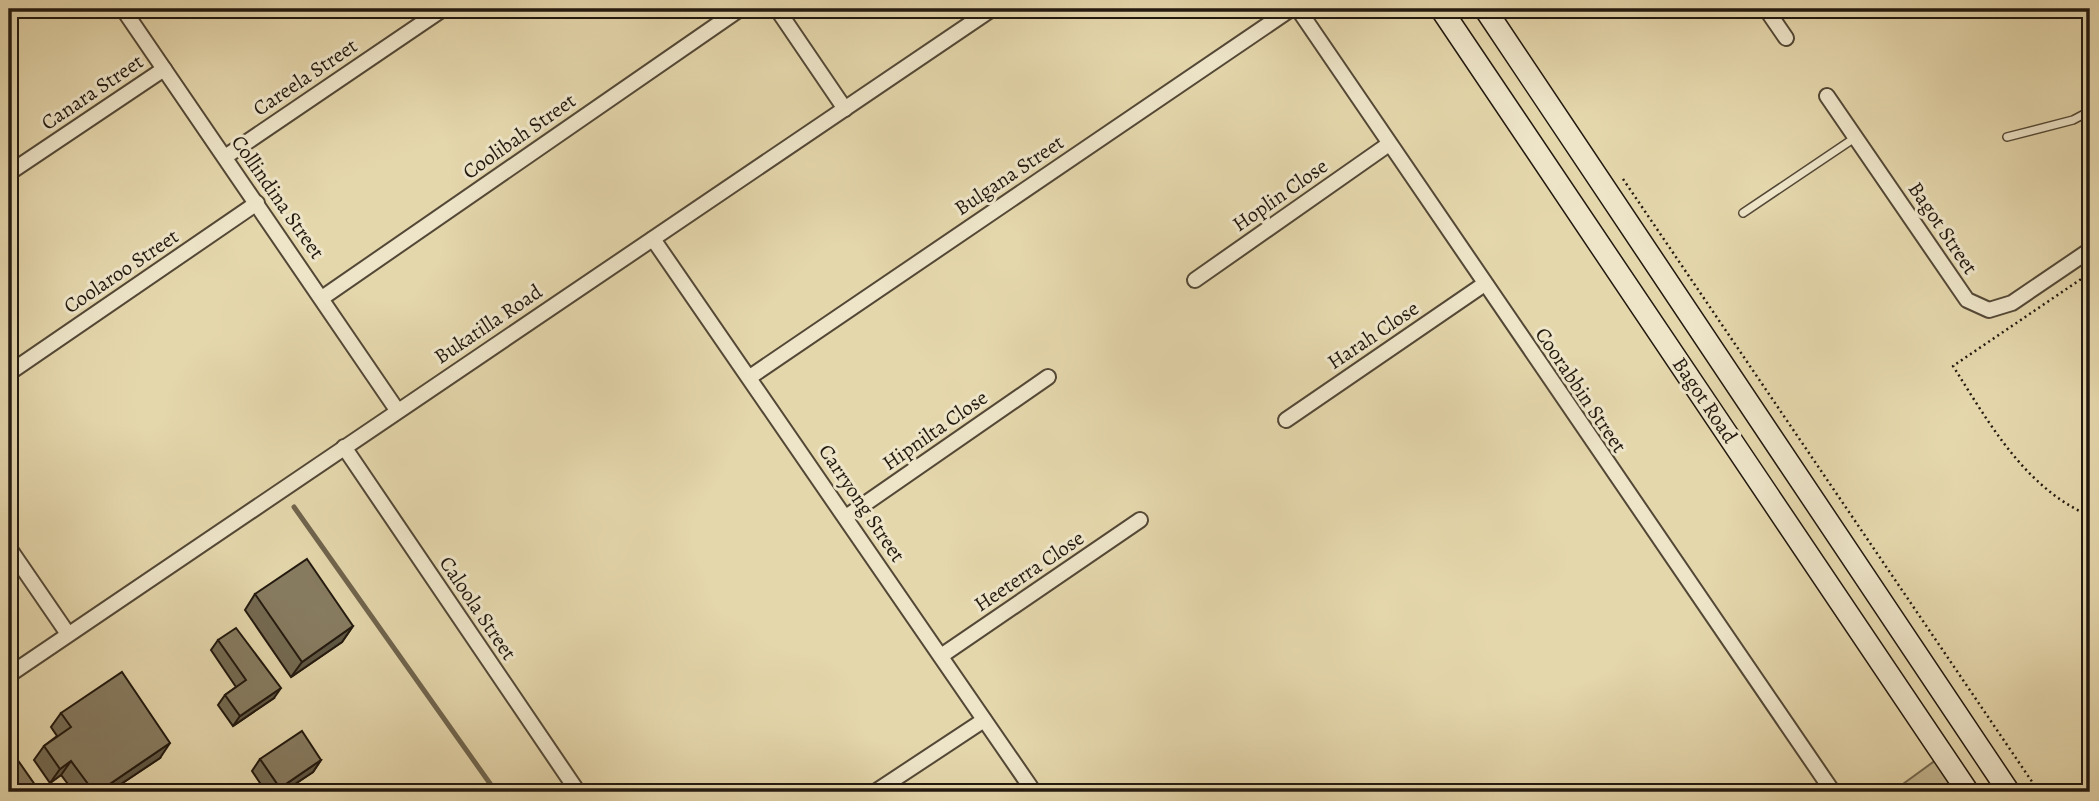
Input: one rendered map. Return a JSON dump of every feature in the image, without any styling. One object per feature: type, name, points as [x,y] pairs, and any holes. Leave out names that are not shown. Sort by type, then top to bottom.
[{"type":"main road","name":"Bagot Road","points":[[1440,9],[1968,792]]},
{"type":"main road","name":"Bagot Road","points":[[1485,9],[2009,792]]},
{"type":"street","name":"Careela Street","points":[[225,157],[443,9]]},
{"type":"street","name":"Coolibah Street","points":[[322,298],[740,9]]},
{"type":"street","points":[[777,9],[845,109]]},
{"type":"street","name":"Bukatilla Road","points":[[9,675],[992,9]]},
{"type":"street","name":"Bulgana Street","points":[[750,377],[1292,9]]},
{"type":"street","name":"Coorabbin Street","points":[[1298,9],[1483,285],[1833,792]]},
{"type":"street","points":[[1766,9],[1786,38]]},
{"type":"street","name":"Collindina Street","points":[[131,11],[164,69],[397,410]]},
{"type":"street","name":"Canara Street","points":[[9,173],[164,69]]},
{"type":"street","name":"Bagot Street","points":[[1827,96],[1966,300],[1989,310],[2012,303],[2090,250]]},
{"type":"street","name":"Hoplin Close","points":[[1195,279],[1389,144]]},
{"type":"street","name":"Coolaroo Street","points":[[9,373],[257,202]]},
{"type":"street","name":"Carryong Street","points":[[653,239],[1034,792]]},
{"type":"street","name":"Harah Close","points":[[1286,420],[1483,285]]},
{"type":"street","name":"Hipnilta Close","points":[[846,517],[1048,377]]},
{"type":"street","name":"Caloola Street","points":[[344,447],[578,792]]},
{"type":"street","name":"Heeterra Close","points":[[941,656],[1140,520]]},
{"type":"street","points":[[9,548],[68,634]]},
{"type":"street","points":[[875,792],[984,720]]},
{"type":"lane","points":[[2007,137],[2073,120],[2090,111]]},
{"type":"lane","points":[[1743,213],[1856,137]]},
{"type":"path","points":[[1616,168],[2039,792]]},
{"type":"path","points":[[2090,273],[1953,366],[1994,430],[2034,480],[2090,516]]},
{"type":"shaded area","points":[[1940,757],[1963,792],[1892,792]]},
{"type":"building","points":[[307,559],[353,626],[302,662],[255,594]]},
{"type":"building","points":[[236,628],[281,688],[240,716],[225,695],[246,680],[218,640]]},
{"type":"building","points":[[122,672],[170,743],[98,792],[94,792],[71,761],[60,769],[44,746],[71,727],[61,713]]},
{"type":"building","points":[[302,731],[321,760],[280,788],[260,759]]},
{"type":"building","points":[[10,749],[40,792],[9,792]]},
{"type":"waterway","points":[[294,507],[496,792]]}]
